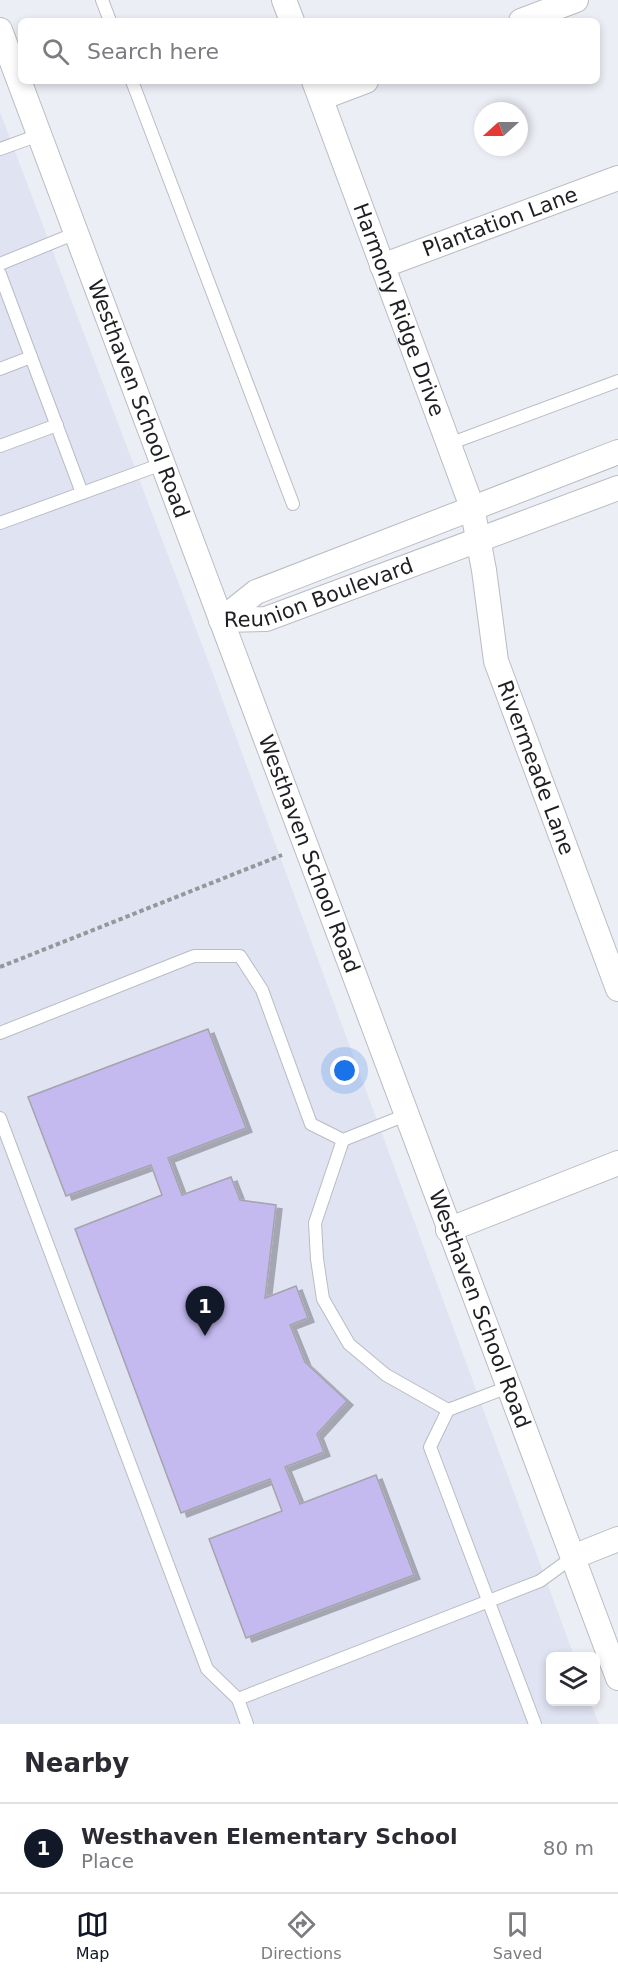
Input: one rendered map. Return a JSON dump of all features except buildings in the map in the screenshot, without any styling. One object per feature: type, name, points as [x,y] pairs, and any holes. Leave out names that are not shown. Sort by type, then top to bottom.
[{"type":"street","points":[[284,0],[290,18]]},
{"type":"street","points":[[529,18],[576,0]]},
{"type":"street","name":"Westhaven School Road","points":[[0,30],[18,78]]},
{"type":"street","name":"Westhaven School Road","points":[[20,84],[448,1230],[618,1678]]},
{"type":"street","points":[[317,90],[350,84]]},
{"type":"street","name":"Harmony Ridge Drive","points":[[317,90],[472,507],[477,541]]},
{"type":"street","name":"Plantation Lane","points":[[382,266],[618,178]]},
{"type":"street","name":"Reunion Boulevard","points":[[221,620],[256,592],[618,452]]},
{"type":"street","name":"Reunion Boulevard","points":[[221,620],[266,619],[618,488]]},
{"type":"street","name":"Rivermeade Lane","points":[[477,541],[484,570],[496,662],[618,990]]},
{"type":"street","points":[[448,1230],[618,1163]]},
{"type":"street","points":[[573,1557],[618,1539]]},
{"type":"lane","points":[[102,0],[109,18]]},
{"type":"lane","points":[[133,84],[293,504]]},
{"type":"lane","points":[[0,149],[39,135]]},
{"type":"lane","points":[[0,264],[76,233]]},
{"type":"lane","points":[[0,274],[82,493]]},
{"type":"lane","points":[[0,369],[31,357]]},
{"type":"lane","points":[[449,444],[618,381]]},
{"type":"lane","points":[[0,446],[57,425]]},
{"type":"lane","points":[[0,523],[162,464]]},
{"type":"lane","points":[[0,1033],[194,956],[240,956],[262,990],[311,1124],[343,1140],[406,1115]]},
{"type":"lane","points":[[0,1118],[207,1669],[238,1699],[247,1724]]},
{"type":"lane","points":[[343,1140],[315,1223],[323,1299],[349,1344],[386,1375],[448,1410]]},
{"type":"lane","points":[[508,1387],[448,1410],[430,1447],[535,1724]]},
{"type":"lane","points":[[238,1699],[540,1581],[573,1557]]},
{"type":"path","points":[[0,967],[282,855]]},
{"type":"shaded area","points":[[0,112],[210,666],[573,1652],[546,1652],[546,1706],[592,1706],[599,1724],[0,1724]]},
{"type":"place","name":"Westhaven Elementary School","points":[[205,1336]]}]
